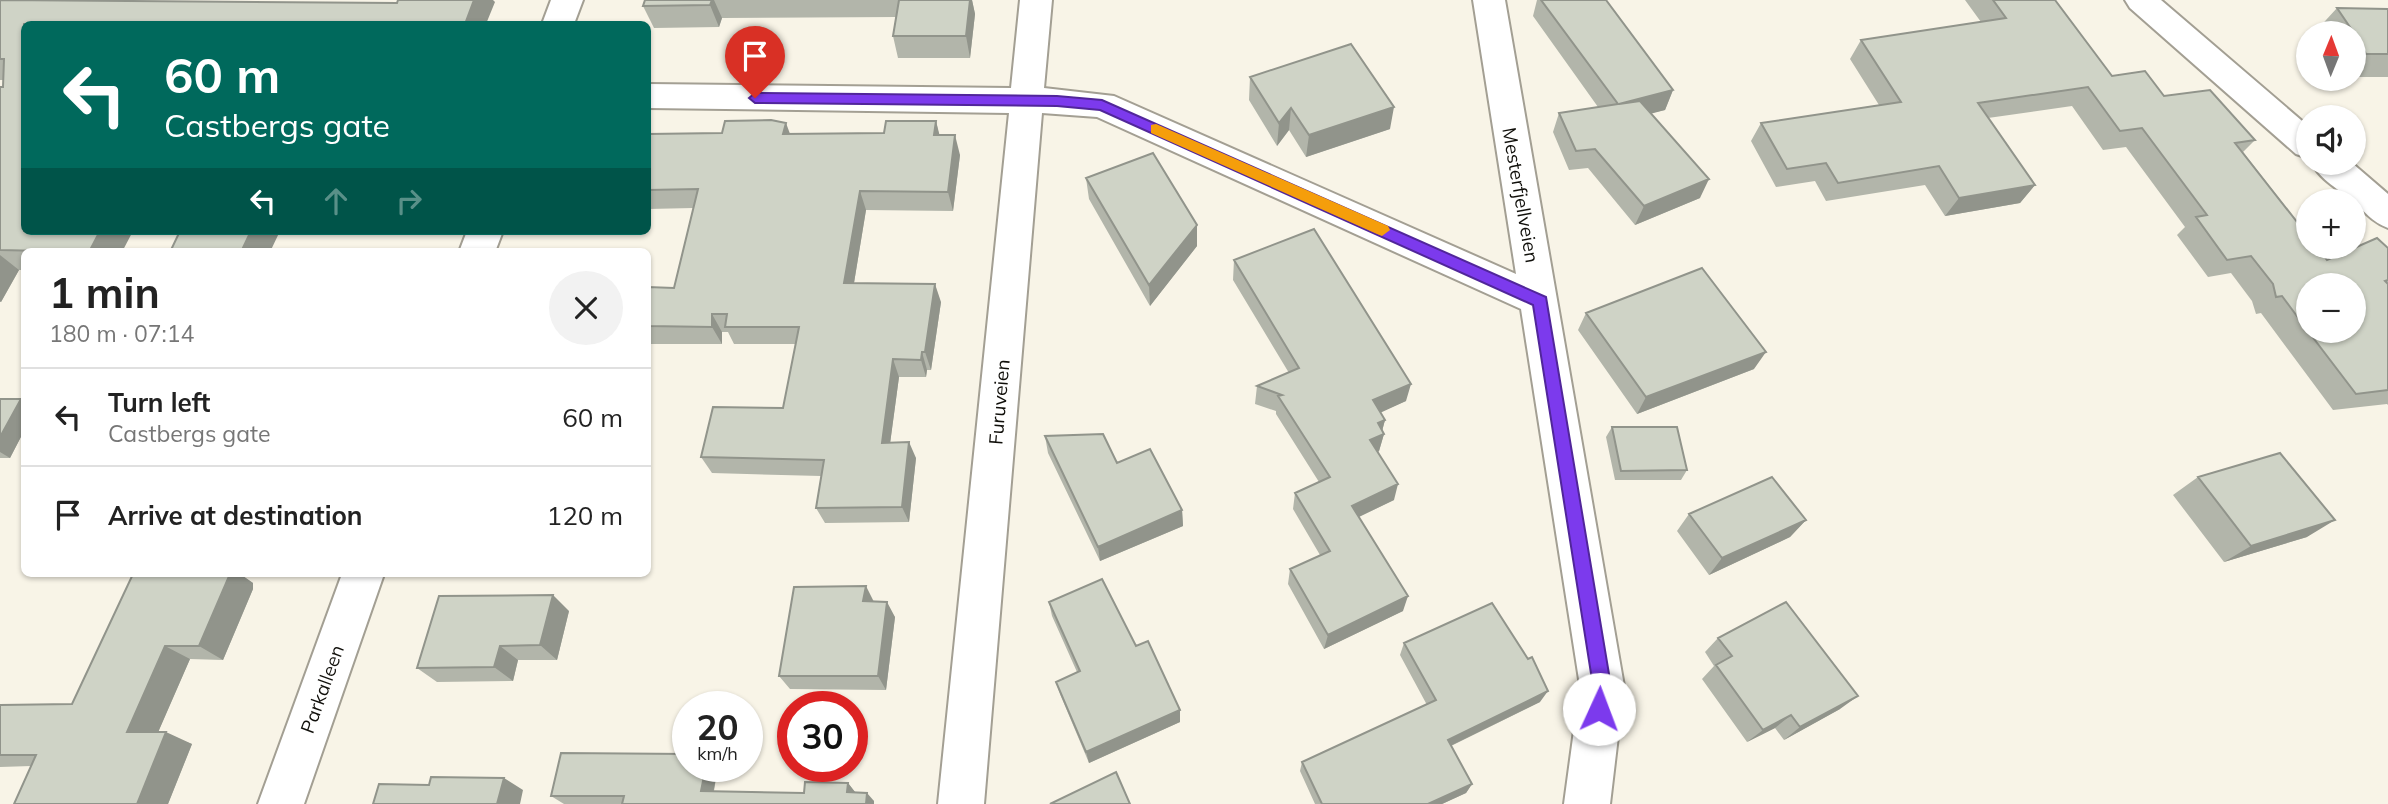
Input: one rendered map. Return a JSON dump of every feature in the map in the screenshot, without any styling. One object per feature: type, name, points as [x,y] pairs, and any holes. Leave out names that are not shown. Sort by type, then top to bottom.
[{"type":"street","points":[[559,21],[567,0]]},
{"type":"street","name":"Furuveien","points":[[961,804],[1036,0]]},
{"type":"street","name":"Mesterfjellveien","points":[[1489,0],[1522,214],[1540,301],[1602,686],[1587,804]]},
{"type":"street","points":[[2141,0],[2296,135]]},
{"type":"street","points":[[651,96],[1028,100],[1102,105],[1540,301]]},
{"type":"street","points":[[2343,175],[2388,214]]},
{"type":"street","name":"Parkalleen","points":[[281,804],[362,577]]},
{"type":"building","points":[[0,0],[397,3],[398,0],[474,0],[466,21],[21,21],[21,235],[98,235],[91,248],[0,250],[0,87],[3,87],[4,59],[0,59]]},
{"type":"building","points":[[645,0],[712,0],[710,5],[643,6]]},
{"type":"building","points":[[899,0],[970,0],[966,36],[893,36]]},
{"type":"building","points":[[1541,0],[1606,0],[1673,90],[1619,104],[1640,101],[1709,179],[1644,206],[1595,149],[1576,151],[1559,113],[1618,104]]},
{"type":"building","points":[[1993,0],[2055,0],[2112,76],[2145,71],[2164,96],[2210,90],[2255,140],[2235,143],[2296,221],[2296,259],[2366,259],[2366,243],[2377,238],[2388,248],[2388,280],[2385,281],[2388,284],[2388,390],[2356,394],[2317,343],[2366,343],[2366,273],[2296,273],[2296,315],[2282,296],[2276,297],[2273,284],[2251,256],[2227,260],[2196,217],[2207,215],[2142,128],[2120,131],[2088,87],[1978,103],[2035,185],[1959,198],[1939,166],[1838,183],[1826,163],[1787,169],[1761,123],[1901,102],[1861,40],[2006,18]]},
{"type":"building","points":[[2337,8],[2388,9],[2388,54],[2366,54],[2366,21],[2346,21]]},
{"type":"building","points":[[1351,44],[1394,107],[1309,135],[1291,108],[1279,123],[1250,77]]},
{"type":"building","points":[[771,120],[786,123],[783,134],[884,133],[886,121],[936,121],[934,135],[955,135],[948,192],[860,191],[844,283],[935,284],[925,352],[922,352],[921,360],[893,359],[882,443],[909,442],[902,507],[816,508],[824,460],[701,457],[713,407],[783,408],[799,327],[725,327],[727,314],[712,314],[712,327],[651,326],[651,287],[674,288],[698,189],[651,190],[651,134],[722,133],[725,121]]},
{"type":"building","points":[[1153,153],[1197,225],[1149,285],[1086,178]]},
{"type":"building","points":[[1314,229],[1411,384],[1373,400],[1385,420],[1378,423],[1384,434],[1370,440],[1398,484],[1352,506],[1408,596],[1328,635],[1290,569],[1330,551],[1295,493],[1330,477],[1278,396],[1282,395],[1257,386],[1299,368],[1234,260]]},
{"type":"building","points":[[178,235],[249,235],[243,248],[172,248]]},
{"type":"building","points":[[1702,268],[1766,352],[1646,397],[1586,313]]},
{"type":"building","points":[[0,399],[21,399],[0,437]]},
{"type":"building","points":[[1612,427],[1677,427],[1687,470],[1621,471]]},
{"type":"building","points":[[1103,434],[1117,463],[1150,449],[1182,510],[1098,547],[1045,436]]},
{"type":"building","points":[[2280,453],[2335,520],[2251,546],[2198,477]]},
{"type":"building","points":[[1772,477],[1806,520],[1722,558],[1689,514]]},
{"type":"building","points":[[132,577],[229,577],[199,646],[165,646],[127,732],[166,732],[137,804],[14,804],[36,755],[0,755],[0,705],[72,704]]},
{"type":"building","points":[[1102,579],[1136,646],[1148,641],[1180,710],[1086,752],[1056,682],[1080,671],[1049,602]]},
{"type":"building","points":[[866,586],[863,601],[887,602],[878,676],[779,676],[794,587]]},
{"type":"building","points":[[553,595],[540,645],[500,646],[494,667],[417,668],[439,596]]},
{"type":"building","points":[[1786,602],[1858,696],[1800,727],[1791,715],[1763,730],[1716,665],[1732,656],[1718,638]]},
{"type":"building","points":[[1492,603],[1528,659],[1532,657],[1548,691],[1448,740],[1472,784],[1428,804],[1322,804],[1302,762],[1436,700],[1404,643]]},
{"type":"building","points":[[561,753],[672,754],[672,782],[703,782],[701,791],[804,793],[805,782],[848,783],[847,792],[867,793],[866,804],[622,804],[624,796],[551,796]]},
{"type":"building","points":[[1116,772],[1130,804],[1050,804]]},
{"type":"building","points":[[431,777],[504,778],[497,804],[373,804],[379,784],[429,785]]},
{"type":"slow traffic","points":[[1156,129],[1382,230]]},
{"type":"route","points":[[755,98],[1057,101],[1102,105],[1540,301],[1602,686],[1599,709]]}]
